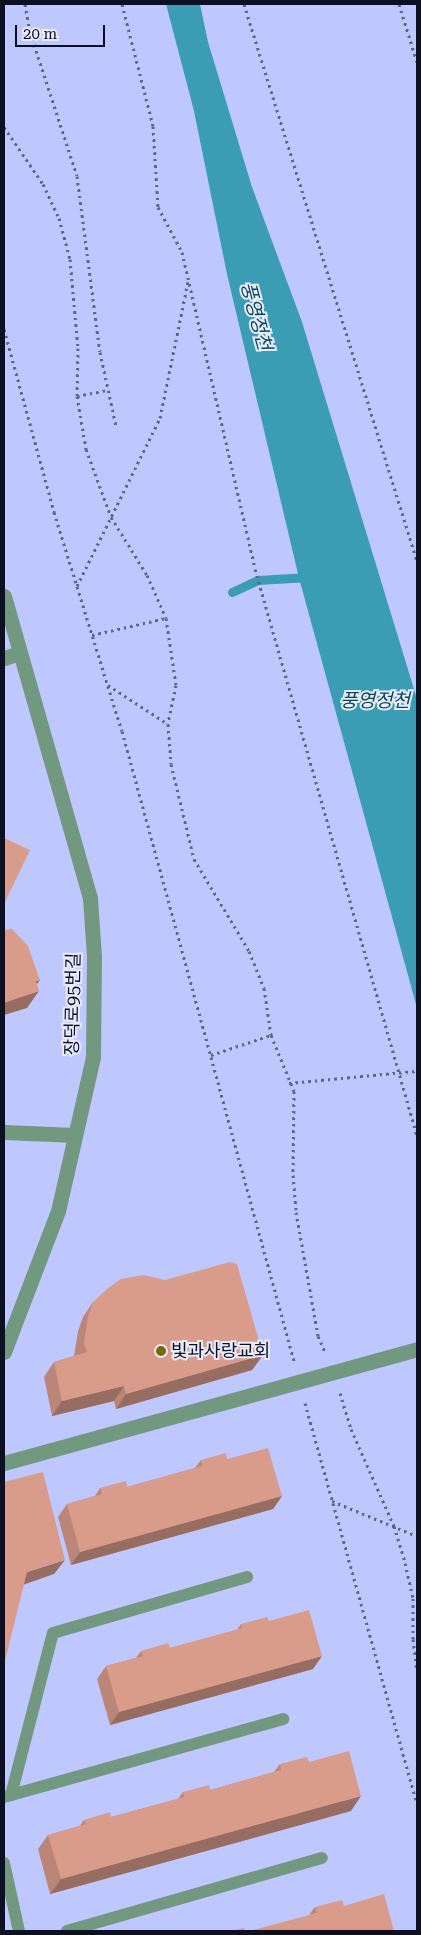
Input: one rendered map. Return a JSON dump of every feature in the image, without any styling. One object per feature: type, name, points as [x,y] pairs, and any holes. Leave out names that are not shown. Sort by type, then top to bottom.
[{"type":"street","name":"장덕로95번길","points":[[4,596],[90,898],[94,957],[93,1057],[58,1211],[4,1352]]},
{"type":"street","points":[[4,658],[20,653]]},
{"type":"street","points":[[4,1132],[75,1135]]},
{"type":"street","points":[[4,1463],[417,1349]]},
{"type":"lane","points":[[7,1796],[53,1633],[247,1577]]},
{"type":"lane","points":[[7,1796],[283,1719]]},
{"type":"lane","points":[[67,1931],[322,1858]]},
{"type":"lane","points":[[4,1863],[19,1931]]},
{"type":"path","points":[[25,4],[30,32],[77,176],[108,390],[116,426]]},
{"type":"path","points":[[122,4],[153,126],[158,207],[177,238],[255,569],[417,1136]]},
{"type":"path","points":[[244,4],[417,561]]},
{"type":"path","points":[[400,4],[417,62]]},
{"type":"path","points":[[4,127],[43,184],[59,218],[70,259],[78,348],[77,396],[86,449],[111,517],[147,575],[166,618],[176,685],[168,724],[171,764],[194,859],[249,951],[264,988],[271,1035],[289,1083],[294,1091],[293,1175],[296,1212],[318,1336],[334,1371],[351,1429],[394,1526],[413,1598],[413,1638],[417,1672]]},
{"type":"path","points":[[77,586],[160,418],[188,279]]},
{"type":"path","points":[[4,329],[77,586],[108,685],[211,1055],[331,1500],[417,1804]]},
{"type":"path","points":[[77,396],[108,390]]},
{"type":"path","points":[[92,635],[166,618]]},
{"type":"path","points":[[108,685],[168,724]]},
{"type":"path","points":[[211,1055],[271,1035]]},
{"type":"path","points":[[289,1083],[400,1075],[417,1071]]},
{"type":"path","points":[[331,1500],[417,1536]]},
{"type":"water","name":"풍영정천","points":[[166,4],[200,4],[208,42],[252,187],[302,322],[417,699],[417,1008],[299,578],[227,274],[194,111]]},
{"type":"building","points":[[4,838],[30,850],[4,904]]},
{"type":"building","points":[[12,929],[28,946],[40,980],[36,981],[39,991],[4,1003],[4,930]]},
{"type":"building","name":"빛과사랑교회","points":[[230,1262],[237,1264],[263,1355],[126,1394],[124,1386],[62,1401],[54,1362],[87,1352],[84,1344],[88,1316],[93,1302],[108,1288],[121,1279],[144,1275],[165,1280]]},
{"type":"building","points":[[268,1448],[282,1496],[80,1552],[67,1504],[102,1494],[100,1488],[126,1481],[127,1487],[202,1466],[201,1460],[226,1453],[227,1459]]},
{"type":"building","points":[[43,1472],[65,1560],[27,1572],[4,1665],[4,1482]]},
{"type":"building","points":[[309,1610],[322,1656],[119,1712],[106,1666],[143,1656],[141,1651],[168,1643],[170,1648],[242,1628],[241,1624],[267,1617],[269,1621]]},
{"type":"building","points":[[349,1751],[361,1796],[61,1879],[48,1835],[86,1824],[84,1820],[110,1812],[111,1817],[184,1797],[183,1792],[209,1785],[210,1790],[281,1770],[280,1764],[307,1757],[309,1762]]},
{"type":"building","points":[[384,1894],[394,1931],[249,1931],[317,1913],[315,1907],[342,1900],[344,1906]]},
{"type":"building","points":[[244,1928],[245,1931],[232,1931]]},
{"type":"waterway","points":[[232,592],[258,580],[309,577]]},
{"type":"place","name":"빛과사랑교회","points":[[161,1351]]}]
